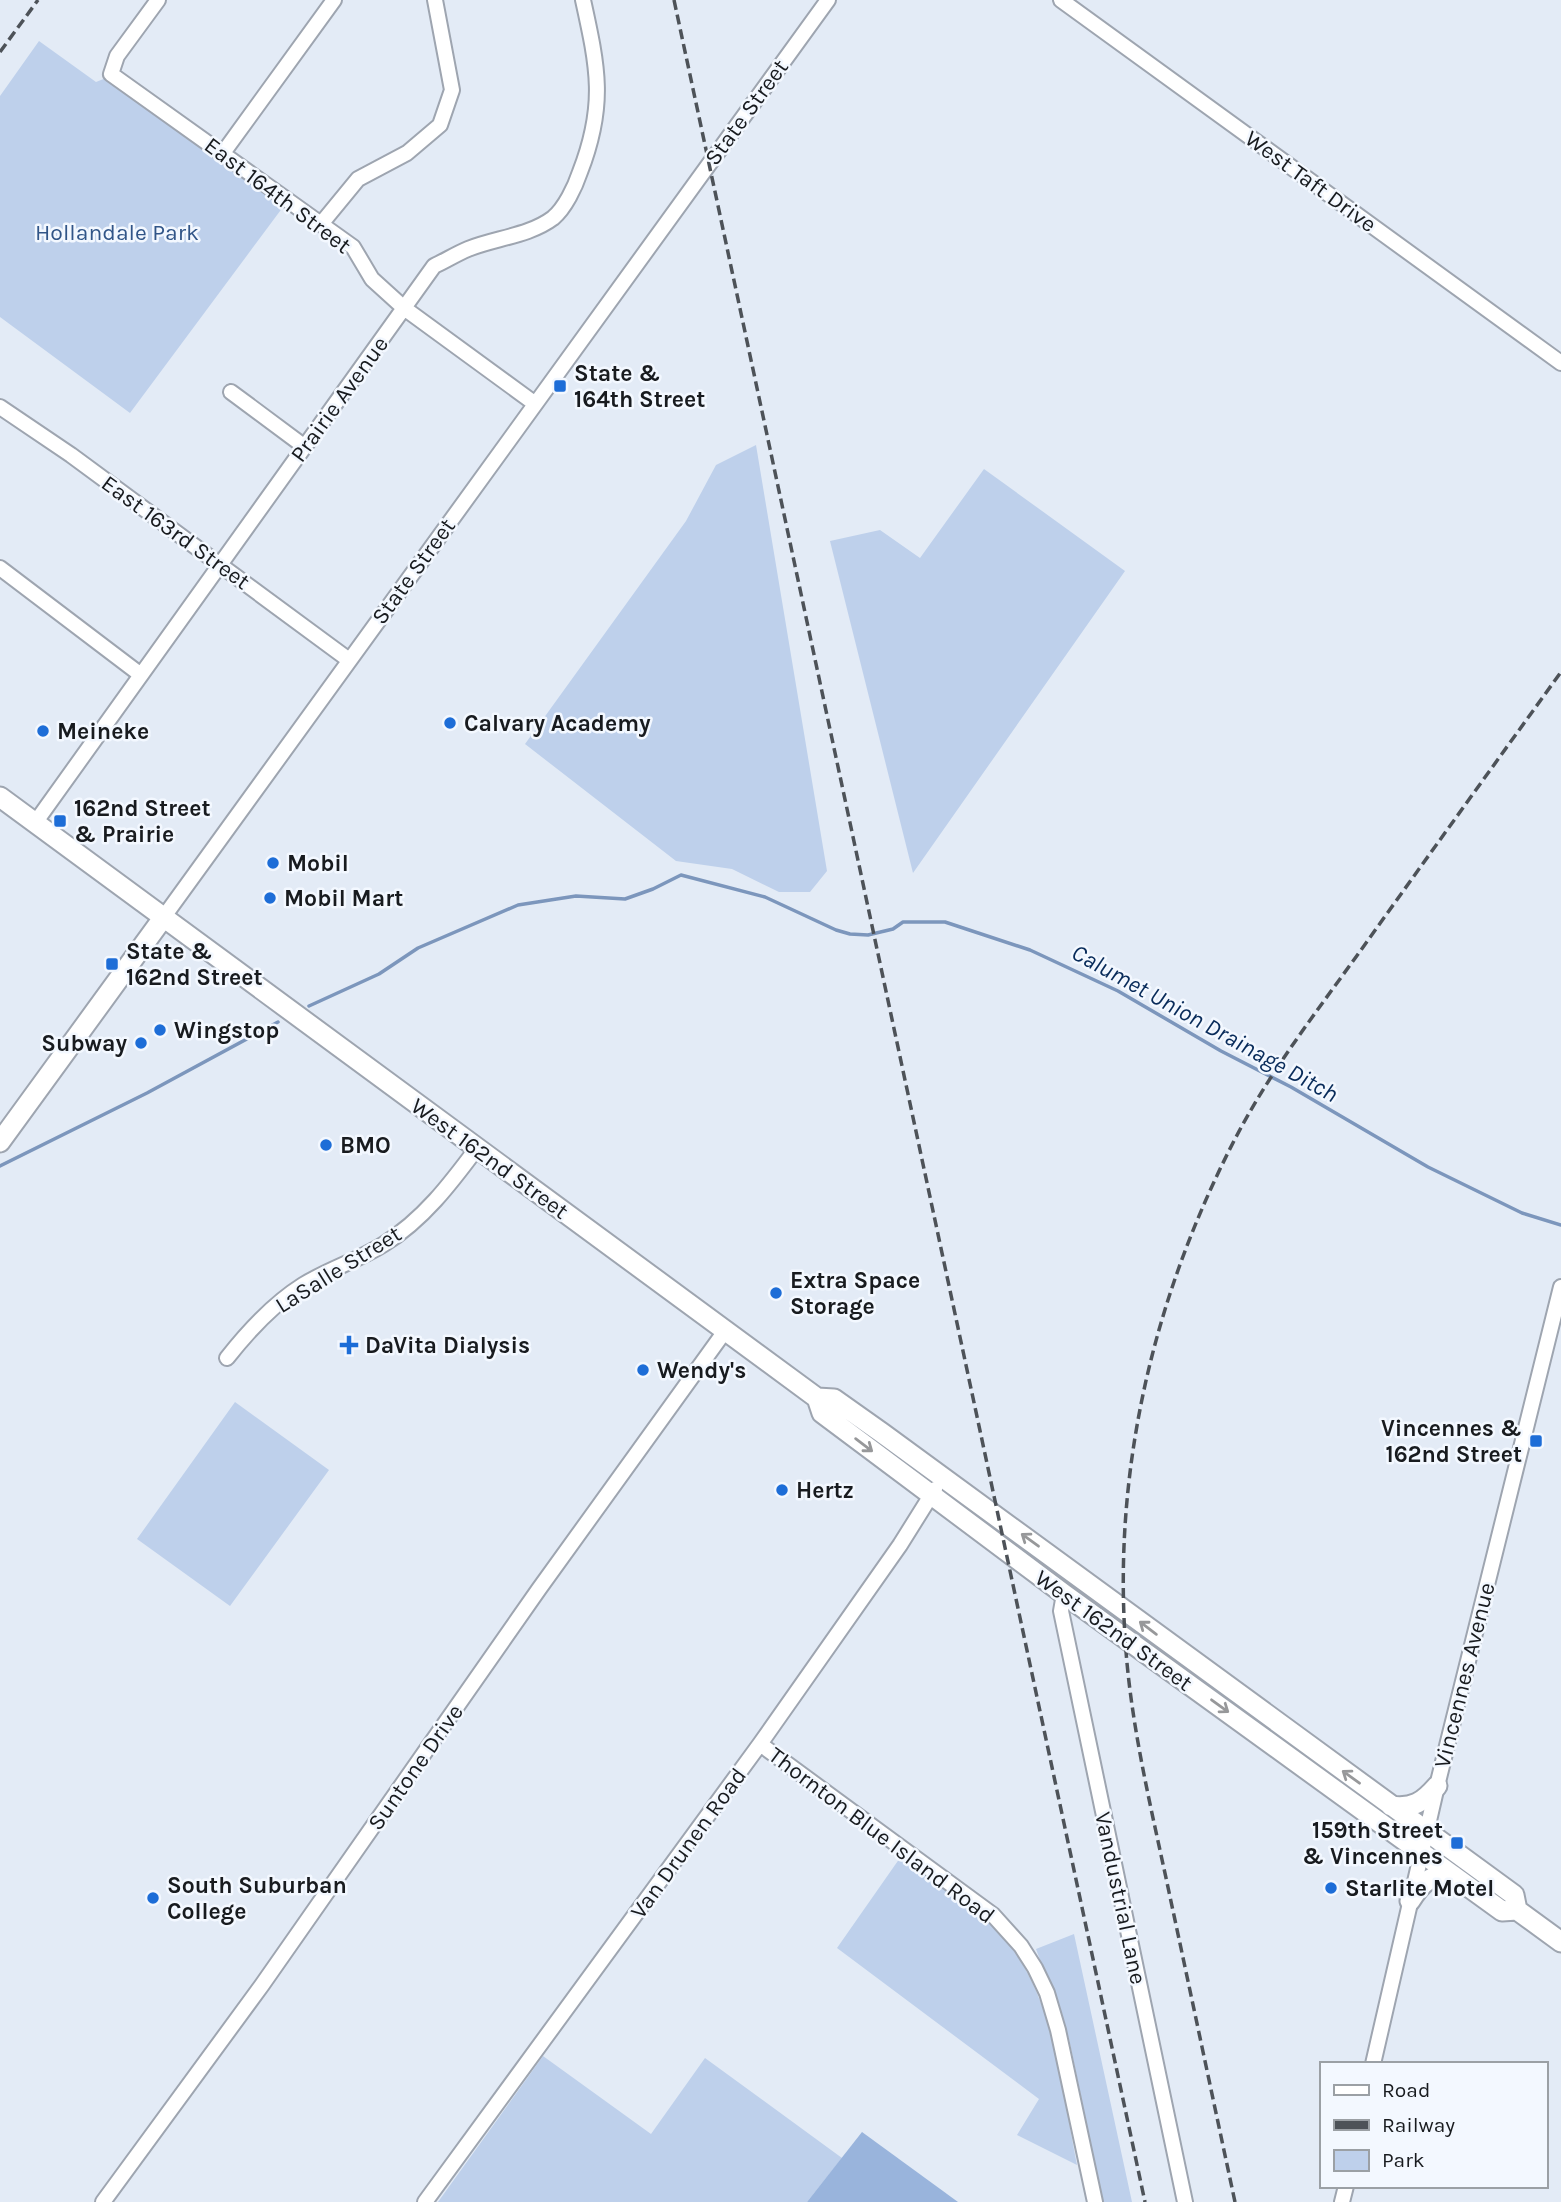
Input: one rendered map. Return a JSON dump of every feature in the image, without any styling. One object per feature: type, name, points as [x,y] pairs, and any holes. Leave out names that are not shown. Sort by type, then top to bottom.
[{"type":"main road","name":"West 162nd Street","points":[[0,796],[817,1398],[834,1399],[1514,1895],[1517,1910],[1502,1911],[1064,1594],[822,1413],[817,1398]]},
{"type":"main road","name":"State Street","points":[[2,1139],[163,918]]},
{"type":"main road","points":[[1064,1594],[1076,1574]]},
{"type":"main road","points":[[1391,1806],[1417,1805],[1437,1786]]},
{"type":"main road","points":[[1410,1900],[1426,1880],[1441,1874],[1454,1876]]},
{"type":"main road","points":[[1517,1910],[1561,1942]]},
{"type":"street","name":"East 164th Street","points":[[158,0],[117,56],[111,74],[353,247],[372,279],[404,308],[534,403]]},
{"type":"street","points":[[223,153],[334,0]]},
{"type":"street","points":[[321,224],[358,179],[407,153],[440,125],[452,90],[435,0]]},
{"type":"street","name":"Prairie Avenue","points":[[35,823],[434,266],[467,249],[526,232],[554,217],[575,187],[592,142],[598,101],[597,61],[583,0]]},
{"type":"street","name":"State Street","points":[[163,918],[828,0]]},
{"type":"street","name":"West Taft Drive","points":[[1061,0],[1561,363]]},
{"type":"street","points":[[232,392],[304,447]]},
{"type":"street","name":"East 163rd Street","points":[[0,407],[71,455],[349,660]]},
{"type":"street","points":[[0,568],[141,675]]},
{"type":"street","name":"LaSalle Street","points":[[227,1358],[275,1305],[303,1284],[385,1244],[421,1215],[448,1187],[477,1148]]},
{"type":"street","name":"Vincennes Avenue","points":[[1373,2062],[1437,1786],[1561,1287]]},
{"type":"street","name":"Suntone Drive","points":[[103,2202],[262,1985],[531,1600],[725,1331]]},
{"type":"street","name":"Van Drunen Road","points":[[425,2202],[760,1744],[900,1545],[932,1496],[941,1477]]},
{"type":"street","name":"Vandustrial Lane","points":[[1064,1594],[1061,1611],[1185,2202]]},
{"type":"street","name":"Thornton Blue Island Road","points":[[760,1744],[993,1915],[1021,1946],[1035,1968],[1051,2005],[1095,2202]]},
{"type":"green space","name":"Hollandale Park","points":[[39,41],[96,82],[106,78],[283,207],[130,413],[0,317],[0,96]]},
{"type":"green space","points":[[756,445],[827,871],[810,892],[779,892],[732,869],[676,861],[525,744],[686,521],[716,465]]},
{"type":"green space","points":[[984,469],[1125,571],[913,873],[830,541],[880,530],[920,558]]},
{"type":"green space","points":[[235,1402],[329,1470],[230,1606],[137,1539]]},
{"type":"green space","points":[[902,1855],[985,1918],[1008,1943],[1024,1967],[1037,1993],[1055,2049],[1077,2165],[1017,2135],[1039,2099],[837,1948]]},
{"type":"green space","points":[[1074,1934],[1132,2202],[1103,2202],[1069,2039],[1036,1949]]},
{"type":"green space","points":[[543,2056],[651,2134],[705,2058],[842,2158],[807,2202],[438,2202]]},
{"type":"shaded area","points":[[862,2132],[958,2202],[807,2202]]},
{"type":"waterway","name":"Calumet Union Drainage Ditch","points":[[309,1006],[379,974],[418,948],[518,905],[576,896],[625,899],[681,875],[765,897],[850,934],[868,935],[893,929],[903,922],[945,922],[1030,950],[1118,991],[1428,1167],[1522,1213],[1561,1225]]},
{"type":"waterway","name":"Calumet Union Drainage Ditch","points":[[0,1166],[147,1093],[278,1022]]},
{"type":"railway","points":[[0,52],[38,0]]},
{"type":"railway","points":[[674,0],[1145,2202]]},
{"type":"railway","points":[[1235,2202],[1148,1797],[1131,1701],[1123,1572],[1126,1507],[1134,1442],[1146,1379],[1183,1255],[1208,1196],[1250,1111],[1298,1038],[1561,672]]},
{"type":"place","name":"State & 164th Street","points":[[560,386]]},
{"type":"place","name":"Calvary Academy","points":[[450,723]]},
{"type":"place","name":"Meineke","points":[[43,731]]},
{"type":"place","name":"162nd Street & Prairie","points":[[60,821]]},
{"type":"place","name":"Mobil","points":[[273,863]]},
{"type":"place","name":"Mobil Mart","points":[[270,898]]},
{"type":"place","name":"State & 162nd Street","points":[[112,964]]},
{"type":"place","name":"Wingstop","points":[[160,1030]]},
{"type":"place","name":"Subway","points":[[141,1043]]},
{"type":"place","name":"BMO","points":[[326,1145]]},
{"type":"place","name":"Extra Space Storage","points":[[776,1293]]},
{"type":"place","name":"DaVita Dialysis","points":[[349,1345]]},
{"type":"place","name":"Wendy's","points":[[643,1370]]},
{"type":"place","name":"Vincennes & 162nd Street","points":[[1536,1441]]},
{"type":"place","name":"Hertz","points":[[782,1490]]},
{"type":"place","name":"159th Street & Vincennes","points":[[1457,1843]]},
{"type":"place","name":"Starlite Motel","points":[[1331,1888]]},
{"type":"place","name":"South Suburban College","points":[[153,1898]]}]
